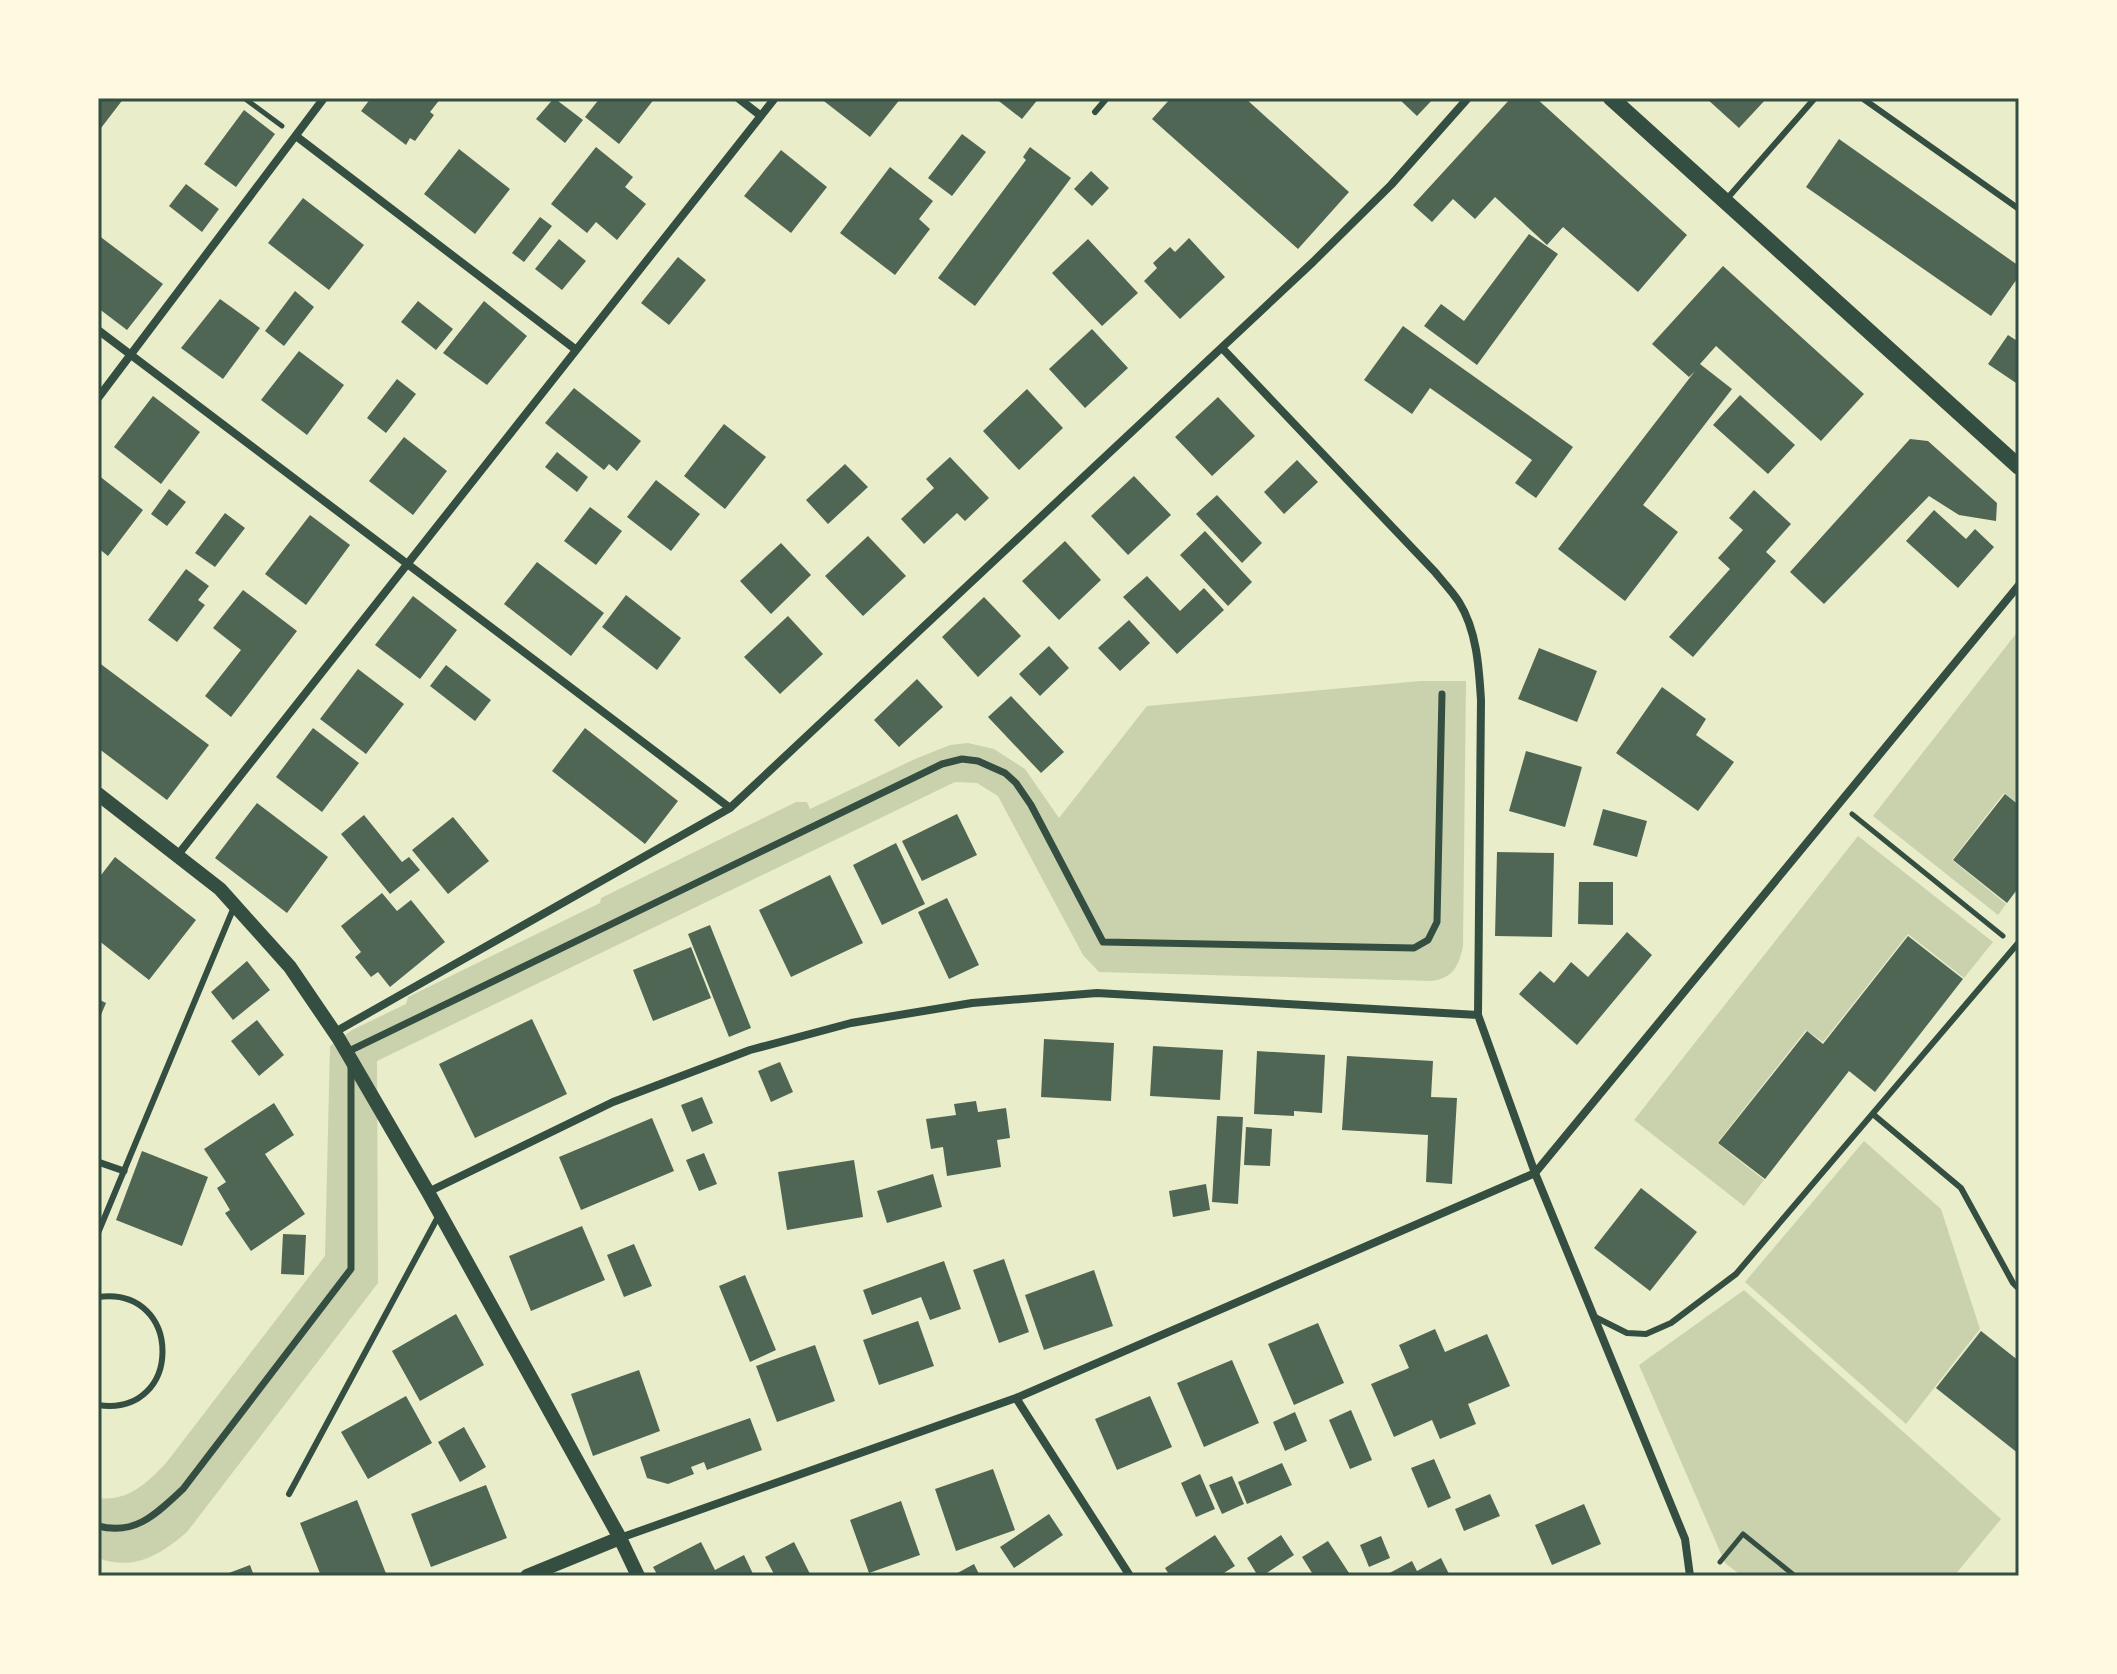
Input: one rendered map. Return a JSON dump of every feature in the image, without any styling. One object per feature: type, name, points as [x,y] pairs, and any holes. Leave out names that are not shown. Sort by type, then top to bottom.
[{"type":"main road","points":[[1611,98],[2019,467]]},
{"type":"street","points":[[98,398],[324,98]]},
{"type":"street","points":[[738,98],[761,116]]},
{"type":"street","points":[[177,856],[775,98]]},
{"type":"street","points":[[335,1032],[730,808],[1362,214],[1468,98]]},
{"type":"street","points":[[296,136],[575,349]]},
{"type":"street","points":[[98,330],[730,808]]},
{"type":"street","points":[[1222,348],[1460,602],[1478,660],[1481,700],[1478,1015],[1535,1173],[1685,1539],[1690,1576]]},
{"type":"street","points":[[527,1576],[620,1538],[1016,1398],[1535,1173],[2019,585]]},
{"type":"street","points":[[349,1057],[942,764],[962,759],[978,761],[994,768],[1020,787],[1103,942],[1414,948],[1428,940],[1437,922],[1442,694]]},
{"type":"street","points":[[98,794],[236,904],[290,967],[335,1032],[428,1192],[620,1538],[638,1576]]},
{"type":"street","points":[[428,1192],[613,1102],[750,1050],[851,1023],[972,1003],[1097,993],[1478,1015]]},
{"type":"street","points":[[98,1526],[111,1529],[136,1527],[155,1515],[183,1489],[351,1269],[349,1057]]},
{"type":"street","points":[[98,1162],[124,1171]]},
{"type":"street","points":[[1016,1398],[1130,1576]]},
{"type":"lane","points":[[1095,112],[1107,98]]},
{"type":"lane","points":[[1725,201],[1815,98]]},
{"type":"lane","points":[[1862,98],[2019,209]]},
{"type":"lane","points":[[98,1233],[236,904]]},
{"type":"lane","points":[[1593,1316],[1627,1333],[1646,1334],[1671,1323],[1744,1266],[2017,944]]},
{"type":"lane","points":[[1874,1115],[1961,1188],[2016,1286]]},
{"type":"lane","points":[[289,1494],[439,1213]]},
{"type":"lane","points":[[2016,1286],[2019,1276]]},
{"type":"lane","points":[[98,1297],[119,1297],[135,1303],[149,1314],[159,1329],[164,1346],[163,1364],[145,1394],[128,1404],[98,1405]]},
{"type":"path","points":[[244,98],[296,136]]},
{"type":"path","points":[[1839,804],[2017,944]]},
{"type":"path","points":[[1720,1562],[1743,1534],[1795,1576]]},
{"type":"green space","points":[[2019,630],[2019,804],[2004,793],[1952,860],[2006,904],[1998,915],[1873,816]]},
{"type":"green space","points":[[1420,681],[1466,681],[1463,946],[1457,965],[1450,974],[1432,981],[1099,972],[1083,955],[998,796],[977,783],[955,782],[377,1061],[378,1283],[187,1532],[146,1559],[123,1563],[98,1558],[98,1498],[119,1497],[136,1490],[166,1463],[325,1256],[330,1046],[352,1030],[406,1004],[408,997],[796,802],[807,802],[810,809],[950,745],[968,743],[994,749],[1025,769],[1059,818],[1147,706]]},
{"type":"green space","points":[[1858,836],[1993,942],[1964,978],[1908,934],[1823,1042],[1806,1030],[1717,1143],[1764,1180],[1744,1206],[1634,1120]]},
{"type":"green space","points":[[1864,1141],[1941,1209],[1980,1329],[1906,1424],[1745,1282]]},
{"type":"green space","points":[[1744,1290],[2001,1519],[1954,1576],[1742,1576],[1725,1563],[1639,1365]]},
{"type":"building","points":[[98,98],[124,98],[98,132]]},
{"type":"building","points":[[371,98],[441,98],[430,112],[434,115],[415,141],[410,138],[406,145],[361,111]]},
{"type":"building","points":[[554,98],[583,120],[565,143],[536,119]]},
{"type":"building","points":[[600,98],[655,98],[619,144],[585,117]]},
{"type":"building","points":[[820,98],[901,98],[870,137]]},
{"type":"building","points":[[995,98],[1039,98],[1022,119]]},
{"type":"building","points":[[1171,98],[1245,98],[1349,192],[1298,249],[1152,119]]},
{"type":"building","points":[[1398,98],[1434,98],[1417,116]]},
{"type":"building","points":[[1511,98],[1536,98],[1687,235],[1638,292],[1563,227],[1547,245],[1495,197],[1475,219],[1453,199],[1432,222],[1413,205]]},
{"type":"building","points":[[1706,98],[1767,98],[1739,128]]},
{"type":"building","points":[[244,110],[275,134],[236,187],[204,164]]},
{"type":"building","points":[[962,134],[986,152],[952,196],[928,178]]},
{"type":"building","points":[[1839,139],[2019,266],[2019,276],[1991,316],[1806,187]]},
{"type":"building","points":[[596,147],[633,177],[625,187],[646,204],[617,240],[596,222],[587,233],[551,204]]},
{"type":"building","points":[[1030,147],[1071,178],[975,306],[938,278],[1026,160],[1023,157]]},
{"type":"building","points":[[459,149],[510,189],[475,234],[424,194]]},
{"type":"building","points":[[781,150],[827,187],[791,233],[744,196]]},
{"type":"building","points":[[890,167],[933,201],[919,219],[930,229],[895,275],[840,233]]},
{"type":"building","points":[[1091,171],[1109,188],[1092,206],[1074,189]]},
{"type":"building","points":[[186,184],[219,209],[202,232],[169,206]]},
{"type":"building","points":[[303,198],[364,245],[329,290],[268,243]]},
{"type":"building","points":[[540,217],[552,226],[524,262],[512,253]]},
{"type":"building","points":[[1529,234],[1558,254],[1477,365],[1424,326],[1441,304],[1464,321]]},
{"type":"building","points":[[98,235],[163,284],[127,330],[98,308]]},
{"type":"building","points":[[1189,238],[1225,277],[1180,319],[1144,281],[1157,268],[1153,263],[1170,247],[1175,252]]},
{"type":"building","points":[[559,239],[586,261],[562,290],[535,269]]},
{"type":"building","points":[[1088,239],[1138,293],[1102,326],[1052,273]]},
{"type":"building","points":[[678,257],[706,280],[669,325],[641,303]]},
{"type":"building","points":[[1723,266],[1864,394],[1821,441],[1716,346],[1700,364],[1732,389],[1643,505],[1678,532],[1625,601],[1558,549],[1695,371],[1689,377],[1652,344]]},
{"type":"building","points":[[295,291],[314,307],[284,346],[265,331]]},
{"type":"building","points":[[220,299],[260,328],[223,379],[181,348]]},
{"type":"building","points":[[418,301],[453,329],[436,350],[401,322]]},
{"type":"building","points":[[484,301],[527,336],[487,385],[443,353]]},
{"type":"building","points":[[1403,326],[1573,447],[1536,498],[1515,483],[1532,460],[1430,388],[1412,414],[1364,380]]},
{"type":"building","points":[[1092,329],[1128,368],[1085,408],[1049,369]]},
{"type":"building","points":[[2008,335],[2019,342],[2019,385],[1988,364]]},
{"type":"building","points":[[299,351],[344,385],[307,435],[261,400]]},
{"type":"building","points":[[397,379],[416,394],[386,433],[367,418]]},
{"type":"building","points":[[574,388],[641,441],[617,471],[609,464],[604,470],[545,423]]},
{"type":"building","points":[[1027,389],[1063,428],[1019,470],[983,431]]},
{"type":"building","points":[[1740,395],[1795,445],[1768,474],[1713,425]]},
{"type":"building","points":[[153,396],[200,432],[161,484],[114,447]]},
{"type":"building","points":[[1218,397],[1255,436],[1212,476],[1175,437]]},
{"type":"building","points":[[724,424],[766,457],[725,509],[684,476]]},
{"type":"building","points":[[404,437],[447,471],[413,515],[369,481]]},
{"type":"building","points":[[1910,439],[1928,441],[1997,503],[1996,521],[1959,515],[1929,496],[1824,604],[1790,572]]},
{"type":"building","points":[[557,452],[588,477],[577,492],[545,467]]},
{"type":"building","points":[[950,457],[989,498],[965,521],[957,513],[924,544],[901,519],[934,488],[926,479]]},
{"type":"building","points":[[1297,460],[1318,482],[1284,514],[1264,492]]},
{"type":"building","points":[[845,464],[868,487],[828,524],[806,500]]},
{"type":"building","points":[[98,475],[143,510],[108,556],[98,548]]},
{"type":"building","points":[[1134,476],[1171,515],[1128,555],[1091,516]]},
{"type":"building","points":[[656,480],[700,514],[671,551],[627,517]]},
{"type":"building","points":[[169,489],[186,502],[167,526],[151,514]]},
{"type":"building","points":[[1754,490],[1791,524],[1766,552],[1776,561],[1693,657],[1669,637],[1730,569],[1718,558],[1743,530],[1729,518]]},
{"type":"building","points":[[1217,495],[1262,543],[1242,563],[1196,514]]},
{"type":"building","points":[[590,507],[622,531],[596,565],[564,541]]},
{"type":"building","points":[[1934,510],[1966,539],[1975,529],[1994,547],[1958,588],[1906,541]]},
{"type":"building","points":[[225,513],[245,528],[215,567],[195,553]]},
{"type":"building","points":[[310,515],[350,545],[306,605],[265,574]]},
{"type":"building","points":[[1205,531],[1252,582],[1228,606],[1180,555]]},
{"type":"building","points":[[868,536],[906,576],[863,616],[825,576]]},
{"type":"building","points":[[1065,541],[1101,580],[1059,620],[1022,581]]},
{"type":"building","points":[[781,543],[811,575],[771,614],[740,581]]},
{"type":"building","points":[[537,562],[604,613],[571,656],[504,604]]},
{"type":"building","points":[[186,569],[209,586],[198,600],[205,605],[177,642],[148,620]]},
{"type":"building","points":[[1147,576],[1180,611],[1204,588],[1224,610],[1177,654],[1123,597]]},
{"type":"building","points":[[243,590],[297,631],[231,717],[205,696],[241,650],[213,628]]},
{"type":"building","points":[[626,595],[681,638],[657,670],[602,627]]},
{"type":"building","points":[[413,596],[457,630],[420,679],[375,645]]},
{"type":"building","points":[[984,597],[1021,636],[978,677],[942,637]]},
{"type":"building","points":[[788,616],[823,654],[780,694],[744,657]]},
{"type":"building","points":[[1129,620],[1150,643],[1120,671],[1098,648]]},
{"type":"building","points":[[1049,646],[1069,668],[1040,696],[1019,674]]},
{"type":"building","points":[[1539,648],[1597,671],[1577,722],[1518,699]]},
{"type":"building","points":[[98,662],[209,745],[167,800],[98,748]]},
{"type":"building","points":[[446,665],[491,700],[475,721],[430,686]]},
{"type":"building","points":[[358,669],[404,704],[366,754],[320,719]]},
{"type":"building","points":[[917,679],[943,707],[899,747],[874,720]]},
{"type":"building","points":[[1662,687],[1706,719],[1696,735],[1734,762],[1698,811],[1616,753]]},
{"type":"building","points":[[1011,696],[1064,752],[1041,773],[988,717]]},
{"type":"building","points":[[313,728],[359,763],[322,812],[276,777]]},
{"type":"building","points":[[585,728],[678,801],[645,844],[552,771]]},
{"type":"building","points":[[1526,751],[1582,767],[1565,827],[1509,811]]},
{"type":"building","points":[[2005,794],[2019,805],[2019,887],[2007,903],[1953,860]]},
{"type":"building","points":[[257,803],[328,857],[287,913],[215,858]]},
{"type":"building","points":[[1603,809],[1647,821],[1637,857],[1593,845]]},
{"type":"building","points":[[957,814],[977,855],[922,881],[902,841]]},
{"type":"building","points":[[364,815],[402,862],[409,857],[420,870],[390,894],[341,834]]},
{"type":"building","points":[[453,817],[489,861],[448,894],[412,850]]},
{"type":"building","points":[[896,843],[925,904],[882,925],[853,865]]},
{"type":"building","points":[[1497,852],[1554,853],[1552,937],[1495,936]]},
{"type":"building","points":[[115,857],[196,920],[149,980],[98,940],[98,879]]},
{"type":"building","points":[[830,875],[863,943],[791,977],[759,910]]},
{"type":"building","points":[[1579,882],[1613,882],[1613,925],[1578,924]]},
{"type":"building","points":[[382,893],[397,911],[411,900],[445,942],[390,987],[378,972],[371,977],[355,957],[361,952],[341,926]]},
{"type":"building","points":[[947,898],[979,965],[949,979],[918,912]]},
{"type":"building","points":[[710,925],[751,1028],[729,1037],[688,934]]},
{"type":"building","points":[[1627,932],[1652,955],[1577,1045],[1519,994],[1540,971],[1554,983],[1571,962],[1588,977]]},
{"type":"building","points":[[1908,936],[1963,979],[1875,1092],[1849,1071],[1765,1179],[1718,1143],[1807,1031],[1823,1044]]},
{"type":"building","points":[[691,947],[711,998],[653,1021],[633,970]]},
{"type":"building","points":[[247,961],[270,990],[233,1020],[211,992]]},
{"type":"building","points":[[98,999],[106,1003],[98,1022]]},
{"type":"building","points":[[532,1019],[567,1094],[475,1138],[439,1064]]},
{"type":"building","points":[[257,1020],[284,1055],[259,1076],[231,1041]]},
{"type":"building","points":[[1044,1039],[1114,1043],[1111,1101],[1041,1097]]},
{"type":"building","points":[[1153,1046],[1223,1050],[1220,1100],[1150,1096]]},
{"type":"building","points":[[1257,1051],[1325,1055],[1322,1113],[1294,1111],[1294,1116],[1254,1114]]},
{"type":"building","points":[[1347,1056],[1433,1061],[1431,1097],[1457,1098],[1452,1184],[1426,1182],[1428,1135],[1342,1130]]},
{"type":"building","points":[[780,1062],[793,1092],[771,1102],[758,1071]]},
{"type":"building","points":[[702,1097],[713,1123],[692,1132],[681,1105]]},
{"type":"building","points":[[976,1101],[978,1112],[1006,1108],[1010,1138],[997,1140],[1001,1167],[947,1176],[943,1147],[931,1149],[926,1119],[956,1115],[954,1104]]},
{"type":"building","points":[[274,1103],[294,1135],[265,1154],[305,1214],[251,1251],[225,1213],[230,1210],[217,1188],[226,1182],[204,1149]]},
{"type":"building","points":[[1217,1116],[1243,1117],[1238,1204],[1212,1202]]},
{"type":"building","points":[[652,1118],[674,1171],[581,1210],[559,1157]]},
{"type":"building","points":[[1246,1127],[1272,1129],[1270,1166],[1244,1165]]},
{"type":"building","points":[[142,1151],[208,1177],[182,1246],[116,1220]]},
{"type":"building","points":[[704,1153],[717,1184],[699,1191],[686,1160]]},
{"type":"building","points":[[854,1160],[863,1217],[787,1230],[778,1172]]},
{"type":"building","points":[[933,1174],[942,1207],[887,1223],[877,1191]]},
{"type":"building","points":[[1206,1184],[1210,1210],[1173,1217],[1169,1191]]},
{"type":"building","points":[[1641,1188],[1697,1232],[1650,1291],[1594,1248]]},
{"type":"building","points":[[582,1226],[605,1280],[531,1311],[509,1256]]},
{"type":"building","points":[[283,1234],[306,1235],[304,1275],[281,1274]]},
{"type":"building","points":[[634,1244],[652,1286],[624,1297],[607,1255]]},
{"type":"building","points":[[1004,1259],[1029,1332],[999,1343],[973,1270]]},
{"type":"building","points":[[944,1261],[961,1309],[930,1320],[921,1297],[872,1315],[863,1290]]},
{"type":"building","points":[[1094,1270],[1113,1326],[1044,1350],[1025,1295]]},
{"type":"building","points":[[745,1275],[776,1350],[750,1362],[719,1286]]},
{"type":"building","points":[[456,1314],[484,1365],[420,1401],[392,1351]]},
{"type":"building","points":[[918,1321],[934,1366],[879,1385],[863,1340]]},
{"type":"building","points":[[1318,1323],[1344,1383],[1294,1405],[1268,1344]]},
{"type":"building","points":[[1435,1329],[1445,1352],[1487,1334],[1510,1386],[1468,1404],[1476,1424],[1440,1439],[1432,1420],[1394,1437],[1371,1384],[1409,1368],[1399,1345]]},
{"type":"building","points":[[1981,1331],[2019,1361],[2019,1454],[1936,1388]]},
{"type":"building","points":[[815,1345],[835,1401],[777,1422],[756,1366]]},
{"type":"building","points":[[1232,1360],[1259,1423],[1204,1447],[1177,1383]]},
{"type":"building","points":[[639,1370],[660,1431],[593,1456],[571,1394]]},
{"type":"building","points":[[406,1396],[432,1443],[368,1479],[341,1432]]},
{"type":"building","points":[[1150,1396],[1172,1447],[1117,1470],[1095,1419]]},
{"type":"building","points":[[1351,1410],[1372,1460],[1350,1469],[1329,1420]]},
{"type":"building","points":[[1295,1412],[1307,1441],[1285,1451],[1273,1422]]},
{"type":"building","points":[[750,1418],[762,1450],[707,1470],[704,1462],[691,1467],[694,1474],[668,1484],[647,1478],[640,1457]]},
{"type":"building","points":[[464,1427],[486,1467],[460,1482],[438,1442]]},
{"type":"building","points":[[1434,1459],[1451,1498],[1428,1508],[1411,1468]]},
{"type":"building","points":[[1282,1463],[1292,1485],[1247,1504],[1238,1482]]},
{"type":"building","points":[[993,1469],[1015,1530],[956,1551],[935,1489]]},
{"type":"building","points":[[1200,1474],[1215,1509],[1196,1517],[1181,1483]]},
{"type":"building","points":[[1232,1476],[1244,1504],[1222,1514],[1209,1485]]},
{"type":"building","points":[[486,1485],[507,1538],[431,1567],[411,1514]]},
{"type":"building","points":[[1490,1494],[1500,1516],[1464,1531],[1455,1509]]},
{"type":"building","points":[[357,1500],[387,1576],[321,1576],[300,1523]]},
{"type":"building","points":[[901,1501],[920,1555],[869,1573],[850,1520]]},
{"type":"building","points":[[1584,1504],[1601,1544],[1552,1565],[1535,1525]]},
{"type":"building","points":[[1049,1514],[1063,1535],[1014,1568],[1000,1547]]},
{"type":"building","points":[[1215,1535],[1235,1566],[1219,1576],[1170,1576],[1165,1568]]},
{"type":"building","points":[[1281,1535],[1294,1555],[1258,1576],[1247,1558]]},
{"type":"building","points":[[1381,1536],[1390,1558],[1369,1567],[1360,1545]]},
{"type":"building","points":[[1328,1541],[1351,1576],[1314,1576],[1302,1557]]},
{"type":"building","points":[[701,1542],[715,1570],[744,1555],[754,1576],[658,1576],[653,1567]]},
{"type":"building","points":[[794,1542],[811,1576],[775,1576],[765,1557]]},
{"type":"building","points":[[1441,1558],[1450,1576],[1384,1576],[1412,1561],[1417,1571]]},
{"type":"building","points":[[974,1564],[980,1576],[952,1576]]},
{"type":"building","points":[[250,1565],[254,1576],[221,1576]]}]
